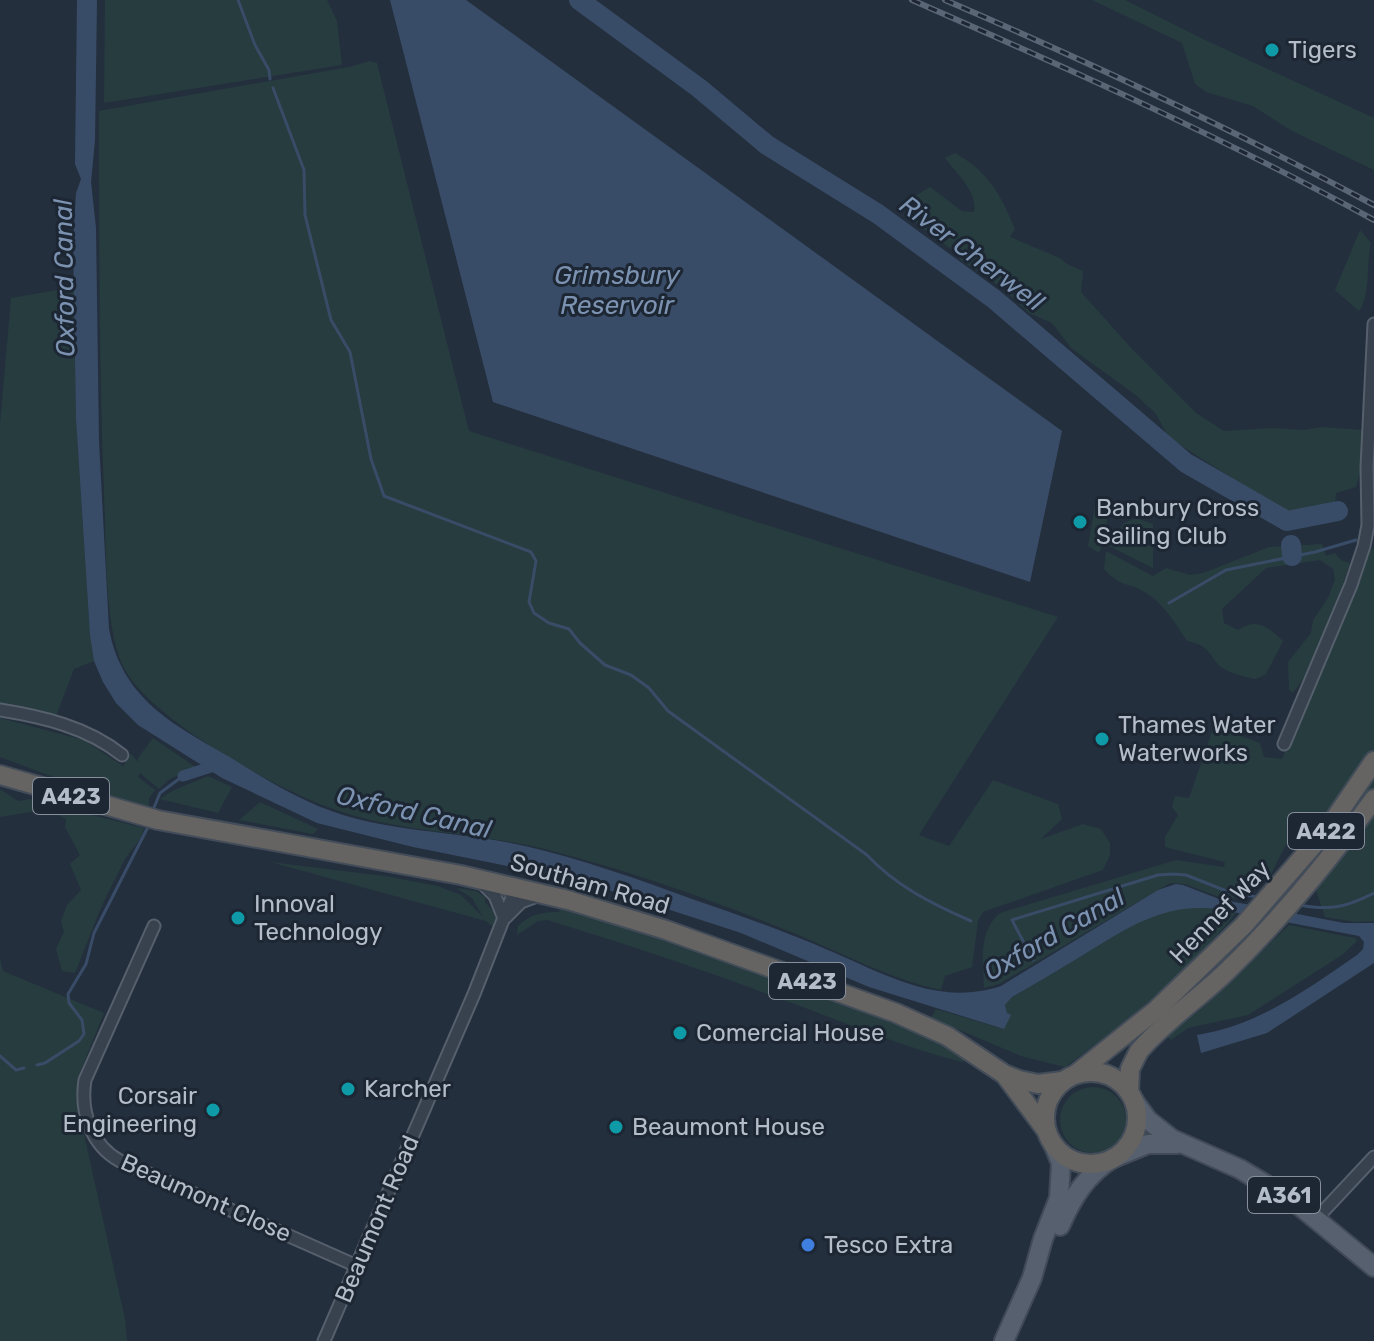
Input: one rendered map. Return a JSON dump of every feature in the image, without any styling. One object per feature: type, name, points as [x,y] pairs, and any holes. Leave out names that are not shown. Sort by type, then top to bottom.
[{"type":"highway","name":"Hennef Way","points":[[1070,1077],[1156,1010],[1244,925],[1329,827],[1374,761]]},
{"type":"highway","name":"Southam Road","points":[[0,775],[151,818],[473,877],[544,894],[666,930],[896,1013],[947,1036],[1004,1074],[1038,1084],[1070,1077]]},
{"type":"highway","name":"Hennef Way","points":[[1132,1097],[1130,1069],[1139,1051],[1226,972],[1266,930],[1327,860],[1374,799]]},
{"type":"highway","points":[[1100,1072],[1122,1083],[1132,1097],[1136,1126],[1132,1138],[1114,1158],[1101,1163],[1075,1161],[1050,1138],[1044,1119],[1049,1098],[1070,1077],[1100,1072]]},
{"type":"highway","name":"Southam Road","points":[[1004,1074],[1050,1138]]},
{"type":"main road","name":"A361","points":[[1132,1097],[1153,1125],[1180,1144],[1240,1169],[1295,1202],[1374,1267]]},
{"type":"main road","points":[[1004,1341],[1032,1278],[1061,1188],[1061,1163],[1050,1138]]},
{"type":"main road","name":"A361","points":[[1114,1158],[1148,1144],[1180,1144]]},
{"type":"main road","points":[[1032,1278],[1047,1255],[1077,1192],[1095,1171],[1114,1158]]},
{"type":"street","points":[[1284,744],[1358,565],[1368,520],[1374,324]]},
{"type":"street","points":[[0,710],[76,728],[103,741],[122,755]]},
{"type":"street","points":[[473,877],[486,885],[495,896],[503,921]]},
{"type":"street","name":"Beaumont Road","points":[[324,1341],[516,887]]},
{"type":"street","name":"Beaumont Road","points":[[503,921],[521,902],[544,894]]},
{"type":"street","name":"Beaumont Close","points":[[154,926],[85,1080],[84,1106],[94,1137],[100,1146],[120,1161],[357,1266]]},
{"type":"street","points":[[1317,1218],[1374,1157]]},
{"type":"green space","points":[[105,0],[327,0],[337,21],[342,65],[104,103]]},
{"type":"green space","points":[[1092,0],[1125,0],[1374,118],[1374,170],[1292,131],[1253,106],[1206,92],[1195,84],[1182,43]]},
{"type":"green space","points":[[370,61],[377,63],[469,431],[1058,617],[919,835],[949,846],[993,780],[1058,804],[1062,819],[1041,839],[1083,824],[1101,829],[1110,843],[1110,855],[1103,870],[983,912],[978,921],[972,967],[945,976],[941,990],[884,972],[733,909],[616,869],[528,845],[384,823],[328,807],[277,784],[216,750],[139,689],[119,656],[108,597],[100,366],[99,111]]},
{"type":"green space","points":[[955,153],[985,176],[999,195],[1015,229],[1010,237],[1083,271],[1081,292],[1196,413],[1224,431],[1321,427],[1364,430],[1361,469],[1356,487],[1336,493],[1335,504],[1290,515],[1169,438],[1156,414],[1137,396],[1071,348],[1052,323],[1029,313],[1001,287],[962,261],[916,223],[915,196],[930,187],[962,211],[974,212],[973,197],[945,158]]},
{"type":"green space","points":[[1360,230],[1371,243],[1365,296],[1359,311],[1335,290]]},
{"type":"green space","points":[[74,287],[76,419],[94,661],[74,669],[56,716],[0,703],[0,424],[11,298]]},
{"type":"green space","points":[[1095,506],[1108,513],[1106,528],[1119,530],[1124,523],[1136,518],[1153,524],[1153,568],[1103,543],[1099,553],[1088,546]]},
{"type":"green space","points":[[1322,544],[1326,556],[1335,553],[1341,560],[1350,563],[1316,653],[1292,693],[1289,689],[1288,662],[1311,633],[1313,620],[1328,598],[1335,579],[1333,569],[1320,560],[1266,568],[1222,609],[1224,623],[1238,630],[1251,624],[1262,625],[1283,641],[1266,674],[1256,679],[1224,669],[1202,646],[1187,641],[1153,598],[1140,589],[1116,580],[1104,569],[1106,551],[1153,576],[1166,568],[1190,575],[1203,573],[1269,547]]},
{"type":"green space","points":[[1374,548],[1374,921],[1356,922],[1325,917],[1298,836],[1289,839],[1271,874],[1245,899],[1219,897],[1185,884],[1170,883],[999,984],[984,988],[985,938],[1000,913],[1176,860],[1224,867],[1225,862],[1165,847],[1165,837],[1178,815],[1172,807],[1175,796],[1189,798],[1214,726],[1260,743],[1264,757],[1282,759],[1369,551]]},
{"type":"green space","points":[[0,718],[84,740],[123,766],[131,754],[138,762],[153,738],[197,768],[170,779],[159,789],[140,773],[138,777],[155,790],[149,798],[149,809],[0,757]]},
{"type":"green space","points":[[208,776],[232,787],[218,813],[160,799],[174,790]]},
{"type":"green space","points":[[0,789],[18,801],[30,799],[42,803],[43,810],[0,817]]},
{"type":"green space","points":[[260,802],[318,829],[313,834],[239,820]]},
{"type":"green space","points":[[68,809],[144,828],[108,892],[75,973],[62,971],[56,949],[64,932],[61,921],[67,905],[81,890],[70,864],[80,855],[65,827],[66,819],[56,814]]},
{"type":"green space","points":[[270,862],[385,876],[438,886],[461,895],[483,917],[472,898],[456,888],[476,891],[485,897],[485,902],[495,913],[496,923],[493,927],[486,921]]},
{"type":"green space","points":[[1190,907],[1237,912],[1156,995],[1065,1067],[1021,1056],[931,1018],[936,1009],[1004,1029],[1005,1005],[1012,997],[1137,922],[1163,912]]},
{"type":"green space","points":[[560,909],[705,951],[929,1036],[969,1060],[962,1062],[915,1048],[692,967],[547,920],[538,921],[517,935],[518,926],[527,919],[542,913],[559,912]]},
{"type":"green space","points":[[1289,925],[1355,938],[1357,941],[1342,955],[1248,1015],[1188,1028],[1171,1040],[1165,1035],[1200,1010]]},
{"type":"green space","points":[[0,959],[3,971],[104,1013],[80,1072],[76,1098],[125,1319],[127,1341],[0,1341]]},
{"type":"green space","points":[[1087,1087],[1099,1087],[1111,1092],[1121,1102],[1126,1120],[1124,1133],[1111,1148],[1099,1153],[1087,1153],[1075,1148],[1065,1138],[1060,1126],[1060,1114],[1065,1102],[1075,1092]]},
{"type":"water","points":[[77,0],[97,0],[95,140],[91,182],[96,228],[99,442],[109,629],[125,673],[152,706],[169,720],[277,785],[333,812],[387,825],[525,846],[567,857],[761,923],[891,977],[934,990],[955,993],[1001,986],[1158,890],[1176,884],[1219,899],[1344,923],[1374,923],[1374,963],[1267,1033],[1201,1053],[1197,1035],[1241,1023],[1281,1004],[1357,955],[1363,949],[1364,942],[1359,936],[1217,909],[1180,910],[1130,927],[1012,997],[1005,1005],[1007,1013],[1011,1015],[1004,1029],[869,987],[741,933],[578,880],[413,847],[317,823],[222,778],[138,725],[116,703],[103,682],[94,661],[90,635],[76,419],[73,243],[76,193],[81,179],[75,164]]},
{"type":"water","name":"Grimsbury Reservoir","points":[[390,0],[466,0],[1062,431],[1030,582],[493,402]]},
{"type":"waterway","points":[[238,0],[255,45],[269,70],[270,79]]},
{"type":"waterway","name":"River Cherwell","points":[[579,0],[699,88],[767,145],[878,214],[994,299],[1186,463],[1287,521],[1338,511]]},
{"type":"waterway","points":[[273,88],[304,170],[305,215],[331,320],[350,352],[371,459],[384,496],[531,552],[536,561],[529,602],[534,613],[549,623],[569,629],[605,665],[631,675],[649,688],[668,711],[867,855],[902,885],[971,921]]},
{"type":"waterway","points":[[1169,603],[1226,570],[1315,552],[1356,540]]},
{"type":"waterway","points":[[1291,545],[1292,556]]},
{"type":"waterway","points":[[183,776],[217,765]]},
{"type":"waterway","points":[[153,810],[160,793],[183,776]]},
{"type":"waterway","points":[[37,1065],[79,1041],[84,1034],[82,1020],[69,1003],[68,994],[86,964],[94,933],[149,825]]},
{"type":"waterway","name":"Oxford Canal","points":[[1033,960],[1012,920],[1158,875],[1186,875],[1229,892],[1257,897]]},
{"type":"waterway","points":[[1300,905],[1321,908],[1338,906],[1374,893]]},
{"type":"waterway","points":[[0,1056],[16,1070],[24,1068]]},
{"type":"railway","points":[[912,0],[1088,78],[1374,220]]},
{"type":"railway","points":[[945,0],[1162,98],[1374,205]]},
{"type":"place","name":"Tigers","points":[[1272,50]]},
{"type":"place","name":"Banbury Cross Sailing Club","points":[[1080,522]]},
{"type":"place","name":"Thames Water Waterworks","points":[[1102,739]]},
{"type":"place","name":"Innoval Technology","points":[[238,918]]},
{"type":"place","name":"Comercial House","points":[[680,1033]]},
{"type":"place","name":"Karcher","points":[[348,1089]]},
{"type":"place","name":"Corsair Engineering","points":[[213,1110]]},
{"type":"place","name":"Beaumont House","points":[[616,1127]]},
{"type":"place","name":"Tesco Extra","points":[[808,1245]]}]
